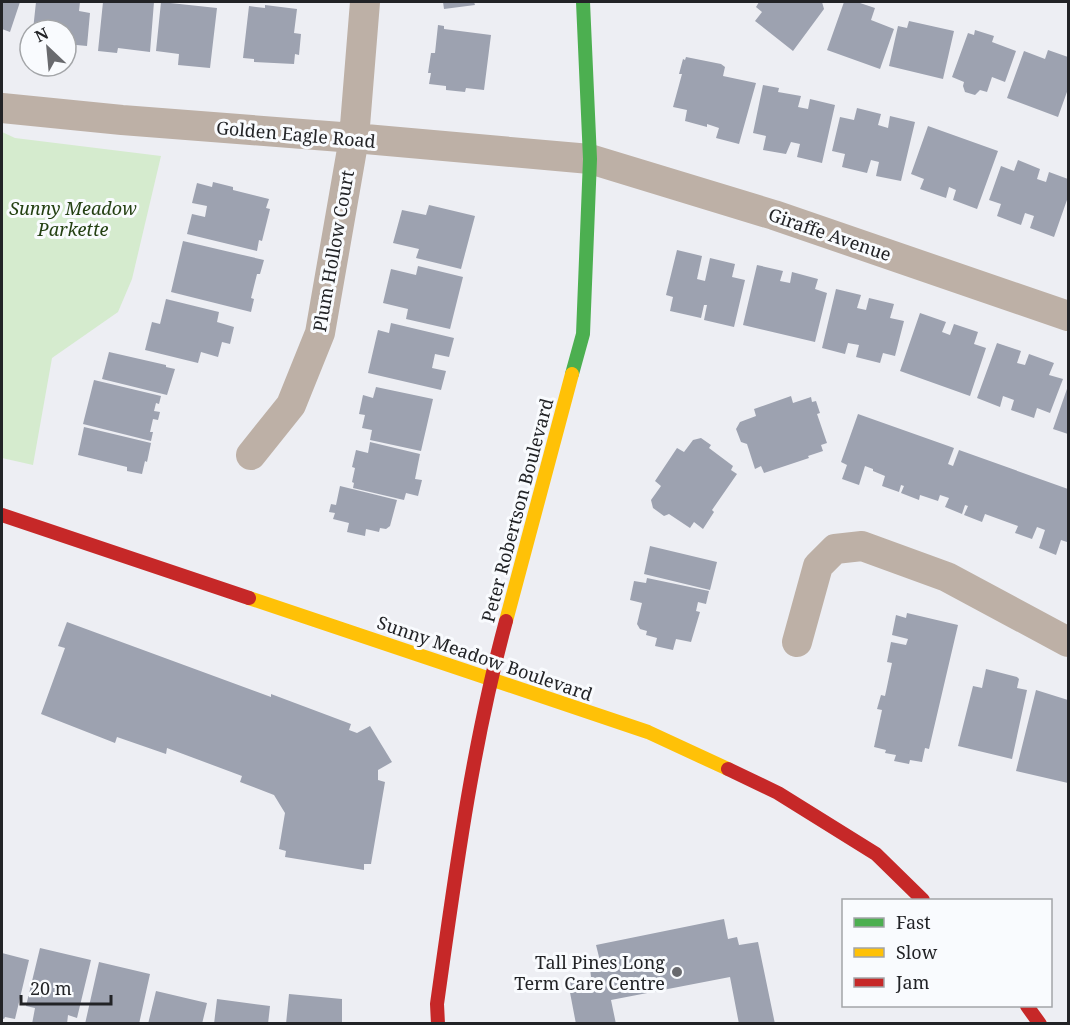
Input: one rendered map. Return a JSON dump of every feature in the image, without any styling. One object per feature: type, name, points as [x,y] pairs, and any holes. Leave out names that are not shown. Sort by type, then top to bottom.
[{"type":"street","name":"Plum Hollow Court","points":[[251,454],[291,405],[320,333],[354,138],[364,2]]},
{"type":"street","name":"Peter Robertson Boulevard","points":[[438,1023],[437,1004],[455,878],[490,679],[583,334],[590,159],[583,2]]},
{"type":"street","name":"Golden Eagle Road","points":[[2,108],[590,159]]},
{"type":"street","name":"Giraffe Avenue","points":[[590,159],[774,215],[1068,316]]},
{"type":"street","name":"Sunny Meadow Boulevard","points":[[2,515],[648,732],[778,793],[876,854],[922,899]]},
{"type":"street","points":[[797,642],[819,566],[835,549],[862,546],[947,578],[1068,642]]},
{"type":"street","points":[[1029,1007],[1040,1023]]},
{"type":"green space","name":"Sunny Meadow Parkette","points":[[2,132],[15,138],[161,156],[132,279],[118,312],[52,358],[33,465],[2,458]]},
{"type":"building","points":[[2,2],[20,2],[10,32],[2,29]]},
{"type":"building","points":[[36,2],[80,2],[79,11],[90,13],[87,46],[78,45],[78,18],[34,18]]},
{"type":"building","points":[[103,2],[154,2],[150,52],[118,48],[117,53],[98,51]]},
{"type":"building","points":[[161,2],[217,8],[210,68],[178,65],[179,54],[156,51]]},
{"type":"building","points":[[443,2],[474,2],[475,5],[444,9]]},
{"type":"building","points":[[759,2],[822,2],[824,9],[793,51],[755,21],[762,12],[756,7]]},
{"type":"building","points":[[844,2],[857,2],[875,8],[871,20],[894,29],[880,69],[827,50]]},
{"type":"building","points":[[265,5],[297,9],[294,33],[301,34],[299,55],[295,54],[294,64],[254,62],[254,59],[243,58],[249,6],[265,8]]},
{"type":"building","points":[[909,21],[954,31],[943,79],[889,66],[898,26],[907,28]]},
{"type":"building","points":[[438,25],[444,26],[444,29],[491,35],[484,90],[466,88],[465,92],[446,90],[446,86],[429,84],[431,53],[435,53]]},
{"type":"building","points":[[975,30],[994,36],[992,42],[1016,51],[1005,82],[992,77],[987,92],[980,90],[975,95],[965,92],[964,82],[952,77],[968,33],[974,35]]},
{"type":"building","points":[[1048,50],[1068,57],[1068,89],[1058,117],[1007,98],[1024,51],[1045,59]]},
{"type":"building","points":[[686,57],[721,64],[725,67],[723,76],[756,83],[739,144],[716,138],[719,128],[685,121],[687,110],[673,107],[682,74],[679,74],[683,59],[685,60]]},
{"type":"building","points":[[763,85],[779,88],[778,92],[801,96],[798,107],[808,109],[810,99],[835,105],[822,163],[797,157],[800,144],[791,142],[786,154],[763,150],[766,136],[753,133]]},
{"type":"building","points":[[857,108],[881,114],[878,125],[888,128],[890,116],[915,122],[901,181],[876,176],[879,162],[871,160],[867,173],[842,167],[845,154],[832,151],[840,117],[854,120]]},
{"type":"building","points":[[928,126],[998,151],[977,209],[953,200],[956,190],[949,187],[946,198],[920,189],[924,179],[911,174]]},
{"type":"building","points":[[1018,160],[1040,169],[1037,179],[1046,182],[1049,172],[1068,179],[1068,197],[1054,237],[1030,228],[1034,216],[1025,213],[1021,225],[997,216],[1001,204],[989,200],[1001,166],[1014,171]]},
{"type":"building","points":[[213,182],[233,187],[233,190],[269,199],[266,208],[270,209],[262,241],[259,240],[257,251],[187,234],[192,214],[205,217],[207,206],[192,203],[197,183],[212,187]]},
{"type":"building","points":[[429,205],[475,216],[461,269],[416,258],[419,249],[393,243],[402,210],[426,215]]},
{"type":"building","points":[[183,241],[264,260],[260,274],[257,274],[251,298],[254,299],[251,312],[171,292]]},
{"type":"building","points":[[677,250],[702,256],[697,279],[705,281],[710,258],[735,264],[732,277],[745,280],[734,327],[704,320],[707,305],[704,305],[701,318],[670,311],[673,297],[666,295]]},
{"type":"building","points":[[757,265],[783,271],[780,281],[790,283],[792,272],[818,279],[815,289],[827,293],[815,342],[743,325]]},
{"type":"building","points":[[418,266],[463,277],[450,329],[406,319],[408,309],[383,303],[391,269],[416,275]]},
{"type":"building","points":[[836,289],[861,295],[857,308],[866,310],[869,298],[894,304],[890,318],[904,321],[895,356],[883,353],[880,363],[856,357],[859,345],[848,343],[845,354],[822,348]]},
{"type":"building","points":[[166,299],[219,312],[217,322],[234,327],[230,344],[222,342],[218,357],[201,352],[198,363],[145,350],[152,322],[160,324]]},
{"type":"building","points":[[920,313],[946,322],[942,332],[950,335],[954,324],[978,332],[974,344],[986,348],[970,396],[900,371]]},
{"type":"building","points":[[391,323],[454,338],[449,357],[435,354],[432,368],[446,371],[441,390],[368,373],[378,330],[389,333]]},
{"type":"building","points":[[997,343],[1021,351],[1017,363],[1025,365],[1029,354],[1054,363],[1049,375],[1063,379],[1050,413],[1037,408],[1034,418],[1011,410],[1014,400],[1003,396],[1000,407],[977,398]]},
{"type":"building","points":[[109,352],[175,369],[167,395],[102,379]]},
{"type":"building","points":[[94,380],[161,396],[154,411],[160,412],[158,420],[153,419],[150,432],[153,432],[151,441],[83,424]]},
{"type":"building","points":[[1068,386],[1068,434],[1053,429]]},
{"type":"building","points":[[376,387],[433,399],[421,451],[370,440],[372,430],[362,428],[365,415],[359,414],[363,395],[373,398]]},
{"type":"building","points":[[791,396],[793,403],[811,397],[812,402],[816,401],[820,413],[817,414],[827,443],[821,445],[823,451],[808,456],[809,458],[764,473],[761,466],[755,469],[747,444],[741,442],[736,429],[740,422],[756,416],[754,409]]},
{"type":"building","points":[[858,414],[954,448],[948,464],[953,466],[959,450],[1068,489],[1067,542],[1061,540],[1056,555],[1039,548],[1045,530],[1037,527],[1032,539],[1015,533],[1018,526],[985,514],[982,522],[964,515],[968,506],[965,505],[962,514],[945,507],[949,498],[940,495],[938,501],[920,495],[919,500],[901,493],[904,486],[901,485],[899,492],[882,486],[885,476],[865,466],[859,485],[842,479],[847,465],[841,462]]},
{"type":"building","points":[[84,427],[151,443],[142,474],[127,471],[127,467],[78,455]]},
{"type":"building","points":[[701,438],[711,445],[709,448],[733,466],[731,470],[737,474],[712,510],[714,512],[703,529],[694,522],[690,528],[669,514],[664,516],[653,508],[651,500],[661,486],[655,481],[677,448],[684,452],[693,440]]},
{"type":"building","points":[[370,442],[420,454],[415,479],[422,480],[418,496],[406,493],[404,500],[353,488],[355,468],[352,467],[356,450],[368,453]]},
{"type":"building","points":[[340,486],[397,500],[390,526],[386,529],[380,528],[379,532],[366,529],[365,536],[347,532],[349,523],[333,519],[335,513],[329,512],[331,504],[336,505]]},
{"type":"building","points":[[650,546],[717,562],[710,590],[644,574]]},
{"type":"building","points":[[647,578],[709,591],[706,604],[698,602],[696,611],[700,612],[691,642],[676,639],[673,650],[655,646],[657,638],[646,635],[647,631],[640,629],[637,624],[642,603],[630,600],[634,581],[646,583]]},
{"type":"building","points":[[907,613],[958,625],[929,749],[925,748],[922,762],[910,760],[909,764],[894,761],[896,755],[885,753],[886,750],[874,747],[882,710],[877,709],[881,695],[885,696],[892,663],[887,662],[891,642],[906,645],[908,639],[892,635],[896,615],[906,618]]},
{"type":"building","points":[[67,622],[351,724],[349,730],[357,733],[370,726],[392,762],[378,770],[378,780],[385,782],[371,864],[364,864],[364,870],[285,857],[286,851],[279,849],[285,813],[274,795],[240,782],[242,776],[167,748],[166,754],[117,737],[115,743],[41,714],[65,648],[58,646]]},
{"type":"building","points":[[986,669],[1017,677],[1019,679],[1017,688],[1027,690],[1012,759],[958,746],[973,686],[982,688]]},
{"type":"building","points":[[1036,690],[1068,700],[1068,783],[1016,771]]},
{"type":"building","name":"Tall Pines Long Term Care Centre","points":[[724,919],[728,939],[737,937],[739,945],[758,942],[775,1024],[739,1024],[730,977],[611,1000],[616,1024],[576,1024],[568,982],[591,977],[590,968],[601,965],[596,945]]},
{"type":"building","points":[[40,948],[91,960],[77,1018],[68,1015],[67,1024],[32,1024],[35,1008],[26,1006]]},
{"type":"building","points":[[2,953],[29,960],[15,1019],[2,1018]]},
{"type":"building","points":[[99,962],[150,974],[139,1024],[85,1024]]},
{"type":"building","points":[[156,991],[207,1003],[202,1024],[148,1024]]},
{"type":"building","points":[[289,994],[342,999],[342,1024],[286,1024]]},
{"type":"building","points":[[217,999],[270,1006],[268,1024],[214,1024]]},
{"type":"traffic: fast","points":[[572,374],[583,334],[590,159],[583,2]]},
{"type":"traffic: slow","points":[[506,621],[572,374]]},
{"type":"traffic: slow","points":[[249,598],[648,732],[728,769]]},
{"type":"traffic: jam","points":[[2,515],[249,598]]},
{"type":"traffic: jam","points":[[438,1024],[437,1004],[474,763],[506,621]]},
{"type":"traffic: jam","points":[[728,769],[778,793],[876,854],[922,899]]},
{"type":"traffic: jam","points":[[1028,1007],[1040,1024]]},
{"type":"place","name":"Tall Pines Long Term Care Centre","points":[[677,972]]}]
